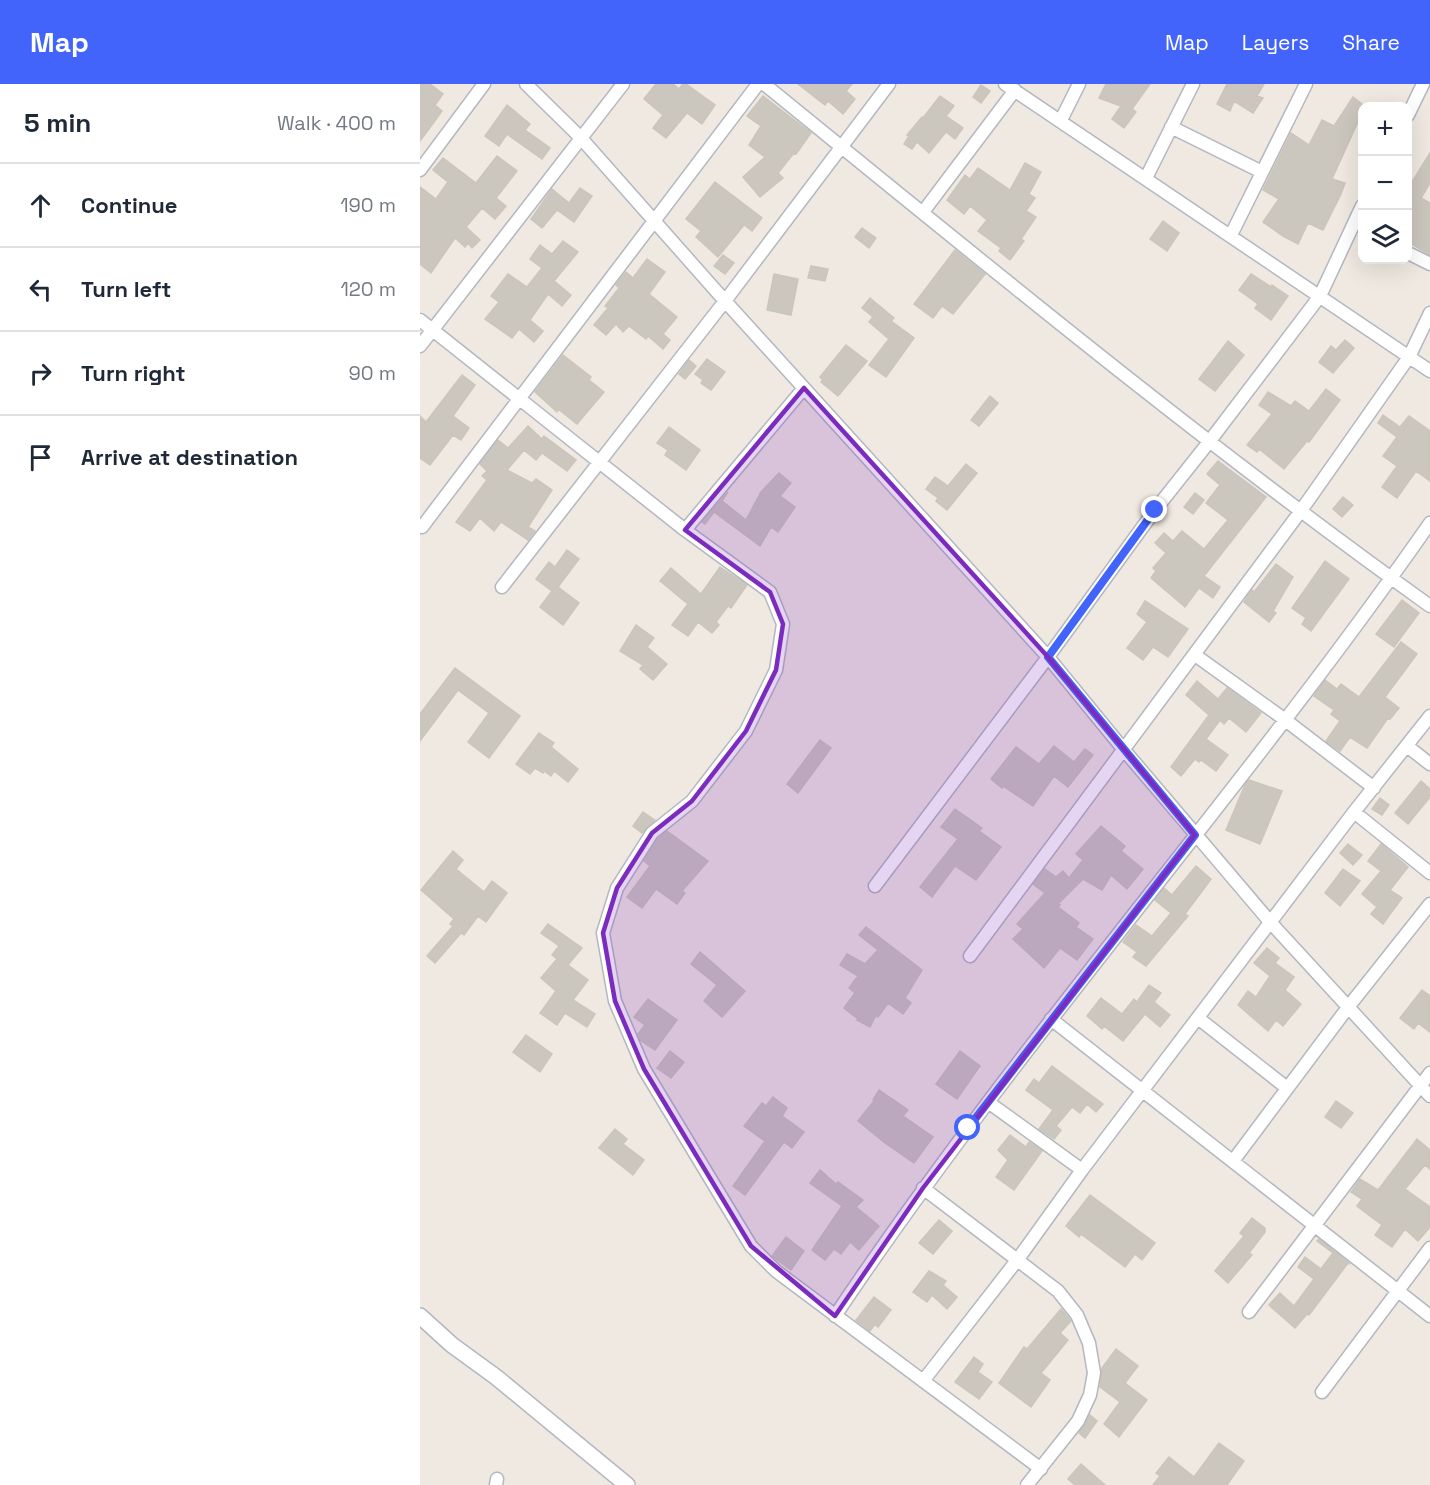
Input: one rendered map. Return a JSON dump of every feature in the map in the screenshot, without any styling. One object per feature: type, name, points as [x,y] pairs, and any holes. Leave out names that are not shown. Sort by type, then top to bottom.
[{"type":"street","points":[[420,170],[484,84]]},
{"type":"street","points":[[526,84],[580,137],[656,220],[804,388],[1048,657],[1271,923],[1430,1095]]},
{"type":"street","points":[[420,346],[623,84]]},
{"type":"street","points":[[422,527],[758,84]]},
{"type":"street","points":[[764,84],[1209,442],[1300,512],[1430,606]]},
{"type":"street","points":[[502,587],[726,301],[889,84]]},
{"type":"street","points":[[1061,120],[1079,84]]},
{"type":"street","points":[[1146,178],[1193,84]]},
{"type":"street","points":[[1231,235],[1306,84]]},
{"type":"street","points":[[1412,105],[1423,84]]},
{"type":"street","points":[[923,212],[1010,87],[1430,371]]},
{"type":"street","points":[[1171,127],[1262,172]]},
{"type":"street","points":[[875,886],[1048,657],[1155,510],[1320,296],[1358,228]]},
{"type":"street","points":[[1412,255],[1430,264]]},
{"type":"street","points":[[970,956],[1300,512],[1409,357],[1430,313]]},
{"type":"street","points":[[420,320],[599,464],[770,592],[783,624],[776,670],[746,731],[692,801],[652,833],[618,888],[603,933],[615,1001],[644,1069],[751,1246],[776,1271],[1041,1469]]},
{"type":"street","points":[[685,530],[804,388]]},
{"type":"street","points":[[835,1316],[923,1188],[1284,719],[1430,523]]},
{"type":"street","points":[[1195,655],[1374,788]]},
{"type":"street","points":[[923,1381],[1018,1259],[1082,1170],[1354,812],[1430,716]]},
{"type":"street","points":[[1407,746],[1430,764]]},
{"type":"street","points":[[1354,812],[1430,873]]},
{"type":"street","points":[[1233,1161],[1349,1006],[1430,904]]},
{"type":"street","points":[[1198,1018],[1287,1088]]},
{"type":"street","points":[[1052,1019],[1430,1316]]},
{"type":"street","points":[[1249,1312],[1430,1073]]},
{"type":"street","points":[[988,1102],[1082,1170]]},
{"type":"street","points":[[923,1188],[1058,1291],[1077,1315],[1089,1343],[1094,1373],[1090,1395],[1078,1421],[1027,1485]]},
{"type":"street","points":[[1322,1392],[1430,1248]]},
{"type":"street","points":[[420,1316],[452,1345],[496,1377],[627,1485]]},
{"type":"highlighted area","points":[[804,388],[1048,657],[1195,835],[923,1188],[835,1316],[751,1246],[644,1069],[615,1001],[603,933],[617,888],[652,833],[692,801],[746,731],[776,670],[783,624],[770,592],[685,530]]},
{"type":"building","points":[[420,84],[430,84],[443,94],[435,105],[442,111],[420,141]]},
{"type":"building","points":[[656,84],[673,84],[679,89],[686,84],[715,105],[702,124],[687,113],[666,138],[653,128],[663,115],[644,99]]},
{"type":"building","points":[[798,84],[852,84],[846,91],[855,99],[843,114],[828,101],[825,105]]},
{"type":"building","points":[[1106,84],[1150,84],[1132,109],[1136,112],[1124,128],[1112,119],[1121,106],[1099,98]]},
{"type":"building","points":[[1227,84],[1264,84],[1257,96],[1263,98],[1253,113],[1234,101],[1230,111],[1217,104]]},
{"type":"building","points":[[981,85],[990,91],[981,103],[973,97]]},
{"type":"building","points":[[763,96],[811,133],[778,173],[783,178],[760,197],[743,177],[765,157],[749,145],[761,126],[747,116]]},
{"type":"building","points":[[940,96],[954,106],[946,116],[963,128],[955,139],[946,132],[929,153],[917,142],[912,149],[904,144],[909,136],[907,135]]},
{"type":"building","points":[[1353,97],[1359,102],[1358,123],[1332,179],[1345,183],[1341,194],[1323,230],[1308,223],[1298,244],[1263,222],[1279,199],[1263,190],[1291,133],[1309,145],[1322,120],[1334,126]]},
{"type":"building","points":[[507,105],[530,124],[525,130],[550,148],[542,159],[507,134],[499,146],[485,136]]},
{"type":"building","points":[[1430,153],[1430,183],[1421,198],[1430,203],[1430,255],[1412,244],[1412,182]]},
{"type":"building","points":[[497,156],[517,171],[496,198],[506,206],[495,219],[482,208],[466,227],[480,240],[472,248],[468,243],[465,247],[455,238],[431,273],[420,264],[420,187],[436,199],[448,182],[433,170],[443,158],[476,183]]},
{"type":"building","points":[[1025,163],[1041,172],[1029,194],[1035,198],[1026,211],[1036,217],[1021,239],[1024,241],[1010,260],[999,251],[1001,248],[978,231],[987,220],[970,206],[964,214],[947,200],[965,175],[970,179],[978,168],[1010,190]]},
{"type":"building","points":[[715,182],[762,218],[752,231],[744,225],[718,257],[696,237],[701,231],[686,219]]},
{"type":"building","points":[[580,188],[592,196],[574,222],[557,210],[542,228],[531,219],[552,189],[569,203]]},
{"type":"building","points":[[1163,221],[1179,233],[1167,251],[1150,239]]},
{"type":"building","points":[[862,228],[876,238],[869,248],[855,237]]},
{"type":"building","points":[[563,241],[578,252],[554,281],[571,295],[562,306],[548,294],[530,320],[543,331],[534,342],[519,329],[512,338],[485,319],[499,302],[491,296],[508,274],[527,287],[542,268],[530,259],[540,245],[552,254]]},
{"type":"building","points":[[955,250],[985,274],[953,314],[942,306],[933,318],[914,304]]},
{"type":"building","points":[[723,255],[734,263],[725,274],[714,266]]},
{"type":"building","points":[[647,259],[665,272],[649,294],[677,317],[663,334],[670,340],[663,349],[648,336],[646,339],[629,326],[623,332],[616,324],[606,335],[594,325],[608,308],[605,306],[619,288],[616,285],[626,272],[633,278]]},
{"type":"building","points":[[811,266],[828,269],[825,281],[808,278]]},
{"type":"building","points":[[774,274],[798,279],[791,315],[767,310]]},
{"type":"building","points":[[1251,274],[1288,296],[1271,320],[1255,308],[1258,304],[1239,290]]},
{"type":"building","points":[[870,298],[894,318],[891,321],[914,338],[886,377],[869,365],[889,339],[869,322],[873,317],[862,308]]},
{"type":"building","points":[[1345,340],[1354,348],[1333,373],[1319,362],[1331,346],[1336,350]]},
{"type":"building","points":[[1228,341],[1244,355],[1215,391],[1199,379]]},
{"type":"building","points":[[846,345],[867,361],[838,396],[821,382],[823,380],[820,377]]},
{"type":"building","points":[[563,355],[591,377],[589,380],[604,392],[577,424],[558,409],[557,412],[535,392]]},
{"type":"building","points":[[707,359],[725,372],[711,390],[701,383],[703,380],[695,374]]},
{"type":"building","points":[[689,360],[696,366],[685,379],[679,374]]},
{"type":"building","points":[[462,375],[475,385],[453,416],[469,428],[461,440],[453,435],[430,465],[420,458],[420,416],[426,422]]},
{"type":"building","points":[[1326,389],[1340,400],[1309,442],[1307,441],[1284,469],[1259,449],[1257,452],[1247,445],[1272,414],[1259,405],[1268,392],[1291,406],[1295,401],[1309,411]]},
{"type":"building","points":[[990,396],[998,403],[979,426],[971,420]]},
{"type":"building","points":[[1383,415],[1400,427],[1409,416],[1430,431],[1430,481],[1416,471],[1397,498],[1382,487],[1397,466],[1383,456],[1397,437],[1378,423]]},
{"type":"building","points":[[528,426],[542,439],[544,436],[576,460],[567,471],[542,453],[536,460],[524,450],[507,470],[532,483],[536,479],[552,490],[528,527],[535,531],[528,540],[501,522],[494,531],[480,518],[470,531],[456,522],[487,480],[482,476],[487,471],[480,464],[498,440],[508,448]]},
{"type":"building","points":[[669,427],[700,450],[686,470],[665,455],[668,450],[657,443]]},
{"type":"building","points":[[1218,461],[1266,497],[1204,576],[1220,587],[1213,598],[1199,588],[1185,607],[1151,578],[1156,571],[1153,568],[1166,553],[1155,543],[1164,533],[1173,541],[1182,531],[1204,549],[1228,520],[1206,503],[1220,485],[1207,474]]},
{"type":"building","points":[[966,464],[977,473],[947,510],[936,501],[938,498],[926,489],[935,477],[948,486]]},
{"type":"building","points":[[779,473],[791,483],[780,496],[795,507],[778,532],[771,527],[760,546],[714,512],[705,524],[702,522],[728,492],[722,501],[746,520],[761,492]]},
{"type":"building","points":[[1195,493],[1204,500],[1193,514],[1184,507]]},
{"type":"building","points":[[1343,497],[1353,505],[1342,517],[1333,509]]},
{"type":"building","points":[[567,550],[579,559],[558,587],[579,603],[563,625],[540,607],[552,591],[536,579],[549,562],[555,567]]},
{"type":"building","points":[[1325,561],[1349,579],[1311,631],[1302,624],[1306,618],[1292,608]]},
{"type":"building","points":[[1276,564],[1293,577],[1273,611],[1276,613],[1269,622],[1244,602]]},
{"type":"building","points":[[720,567],[747,585],[731,608],[728,606],[716,622],[719,625],[712,633],[698,622],[688,636],[672,625],[688,604],[660,581],[671,568],[701,594]]},
{"type":"building","points":[[1402,600],[1419,613],[1394,647],[1376,634]]},
{"type":"building","points":[[1145,601],[1188,629],[1168,657],[1153,647],[1143,660],[1127,648],[1147,622],[1137,614]]},
{"type":"building","points":[[636,625],[654,638],[647,647],[667,664],[653,680],[640,669],[643,665],[620,651]]},
{"type":"building","points":[[1401,642],[1417,654],[1385,697],[1399,708],[1390,719],[1388,718],[1367,748],[1350,737],[1340,751],[1326,741],[1340,721],[1331,714],[1334,710],[1314,696],[1325,680],[1337,689],[1341,684],[1359,697]]},
{"type":"building","points":[[455,668],[520,716],[489,758],[468,742],[489,713],[458,690],[420,741],[420,714]]},
{"type":"building","points":[[1197,681],[1218,699],[1227,688],[1261,713],[1246,732],[1229,718],[1224,724],[1220,720],[1206,739],[1228,755],[1216,771],[1201,760],[1199,762],[1195,759],[1181,776],[1171,767],[1209,715],[1186,695]]},
{"type":"building","points":[[539,733],[554,743],[551,747],[578,769],[568,782],[554,771],[551,776],[535,768],[530,774],[516,764]]},
{"type":"building","points":[[820,740],[831,748],[798,793],[787,784]]},
{"type":"building","points":[[1054,746],[1074,762],[1085,749],[1093,755],[1068,787],[1054,776],[1033,806],[991,779],[1016,747],[1039,764]]},
{"type":"building","points":[[1249,780],[1282,791],[1260,844],[1226,830]]},
{"type":"building","points":[[1421,781],[1430,789],[1430,797],[1408,824],[1395,813]]},
{"type":"building","points":[[1380,798],[1389,805],[1382,815],[1372,809]]},
{"type":"building","points":[[955,809],[982,828],[979,831],[1001,847],[976,880],[955,866],[932,897],[920,887],[958,839],[941,827]]},
{"type":"building","points":[[643,812],[655,820],[642,833],[633,826]]},
{"type":"building","points":[[1101,826],[1125,846],[1121,851],[1143,869],[1127,889],[1111,875],[1102,890],[1083,879],[1058,904],[1060,905],[1058,907],[1079,923],[1076,927],[1093,939],[1077,960],[1060,948],[1044,968],[1013,939],[1023,929],[1017,924],[1045,893],[1033,884],[1045,869],[1056,877],[1063,871],[1069,878],[1083,860],[1076,854]]},
{"type":"building","points":[[667,831],[708,861],[682,891],[685,893],[677,904],[656,889],[642,908],[627,897],[650,866],[644,861],[658,839]]},
{"type":"building","points":[[1348,844],[1362,855],[1353,865],[1340,853]]},
{"type":"building","points":[[1381,844],[1408,867],[1390,890],[1402,898],[1383,924],[1371,914],[1377,907],[1362,894],[1381,871],[1368,861]]},
{"type":"building","points":[[453,851],[463,860],[456,869],[484,892],[492,881],[507,893],[486,922],[478,916],[464,935],[461,933],[435,963],[427,956],[453,926],[450,924],[454,919],[421,890]]},
{"type":"building","points":[[1196,866],[1211,879],[1185,914],[1188,916],[1146,966],[1133,957],[1137,952],[1123,942],[1136,925],[1152,936],[1171,913],[1155,900],[1164,888],[1172,895]]},
{"type":"building","points":[[1343,869],[1360,881],[1340,906],[1325,893]]},
{"type":"building","points":[[548,924],[582,948],[568,965],[588,980],[573,1000],[595,1014],[587,1027],[565,1013],[557,1025],[540,1013],[556,991],[541,978],[557,959],[552,955],[559,946],[541,933]]},
{"type":"building","points":[[866,927],[922,970],[905,998],[911,1003],[903,1014],[888,1003],[878,1017],[876,1015],[870,1027],[857,1020],[844,1008],[855,993],[849,988],[858,976],[840,965],[847,954],[865,964],[878,950],[859,935]]},
{"type":"building","points":[[1267,948],[1279,958],[1275,963],[1294,977],[1285,990],[1301,1004],[1283,1026],[1276,1020],[1268,1031],[1238,1005],[1248,991],[1256,997],[1270,976],[1254,963]]},
{"type":"building","points":[[700,952],[745,991],[722,1017],[704,1001],[717,985],[691,964]]},
{"type":"building","points":[[1149,985],[1161,993],[1154,1002],[1170,1015],[1160,1027],[1145,1014],[1123,1041],[1104,1026],[1102,1029],[1087,1016],[1101,998],[1122,1014],[1134,999],[1137,1002]]},
{"type":"building","points":[[1422,990],[1430,996],[1430,1032],[1418,1023],[1414,1029],[1400,1018]]},
{"type":"building","points":[[648,999],[677,1020],[655,1050],[640,1040],[638,1034],[645,1025],[634,1017]]},
{"type":"building","points":[[526,1035],[552,1054],[540,1072],[513,1052]]},
{"type":"building","points":[[670,1051],[684,1062],[671,1078],[657,1068]]},
{"type":"building","points":[[960,1051],[980,1066],[957,1099],[936,1084]]},
{"type":"building","points":[[1052,1066],[1103,1104],[1096,1112],[1087,1104],[1080,1113],[1072,1107],[1056,1126],[1061,1130],[1054,1139],[1039,1129],[1053,1110],[1026,1090],[1034,1079],[1039,1083]]},
{"type":"building","points":[[879,1090],[908,1110],[903,1116],[933,1137],[914,1163],[858,1121],[874,1101]]},
{"type":"building","points":[[773,1097],[787,1108],[782,1116],[804,1132],[792,1148],[784,1142],[745,1195],[733,1186],[765,1141],[744,1126],[762,1103],[766,1106]]},
{"type":"building","points":[[1336,1101],[1353,1113],[1341,1128],[1325,1117]]},
{"type":"building","points":[[615,1129],[627,1139],[623,1144],[644,1160],[633,1175],[599,1148]]},
{"type":"building","points":[[1010,1135],[1026,1147],[1029,1142],[1042,1151],[1014,1190],[996,1177],[1008,1160],[998,1150]]},
{"type":"building","points":[[1417,1139],[1430,1150],[1430,1169],[1425,1165],[1405,1189],[1430,1207],[1430,1227],[1418,1241],[1405,1229],[1392,1247],[1375,1235],[1382,1225],[1357,1206],[1362,1199],[1351,1192],[1360,1179],[1378,1190]]},
{"type":"building","points":[[820,1170],[836,1184],[838,1182],[863,1200],[856,1207],[879,1226],[859,1250],[850,1242],[841,1254],[834,1249],[825,1260],[812,1250],[842,1206],[810,1183]]},
{"type":"building","points":[[1090,1195],[1155,1243],[1142,1260],[1135,1254],[1125,1267],[1081,1234],[1079,1237],[1066,1226]]},
{"type":"building","points":[[1252,1218],[1265,1228],[1265,1232],[1249,1253],[1252,1255],[1228,1283],[1215,1271],[1244,1236],[1240,1233]]},
{"type":"building","points":[[939,1220],[952,1231],[933,1254],[919,1243]]},
{"type":"building","points":[[786,1237],[804,1251],[791,1270],[772,1256]]},
{"type":"building","points":[[1319,1239],[1350,1264],[1348,1263],[1309,1315],[1307,1314],[1295,1328],[1269,1305],[1280,1293],[1294,1306],[1314,1279],[1298,1267],[1305,1257],[1321,1269],[1333,1253],[1317,1241]]},
{"type":"building","points":[[929,1271],[946,1281],[943,1285],[957,1297],[947,1309],[932,1295],[927,1302],[913,1292]]},
{"type":"building","points":[[874,1297],[891,1310],[878,1327],[875,1324],[870,1331],[856,1320]]},
{"type":"building","points":[[1061,1309],[1071,1321],[1060,1333],[1068,1340],[1041,1373],[1050,1380],[1031,1407],[999,1383],[1024,1347],[1027,1349]]},
{"type":"building","points":[[1116,1349],[1138,1366],[1125,1383],[1147,1400],[1119,1437],[1104,1424],[1120,1402],[1100,1387],[1102,1368]]},
{"type":"building","points":[[974,1357],[983,1364],[978,1372],[992,1382],[979,1399],[955,1382]]},
{"type":"building","points":[[1090,1415],[1097,1421],[1085,1438],[1079,1433]]},
{"type":"building","points":[[1219,1443],[1244,1461],[1227,1485],[1153,1485],[1160,1476],[1156,1473],[1169,1457],[1194,1477]]},
{"type":"building","points":[[1081,1464],[1105,1485],[1075,1485],[1068,1479]]},
{"type":"route","points":[[968,1128],[1195,835],[1048,657],[1155,510]]}]
